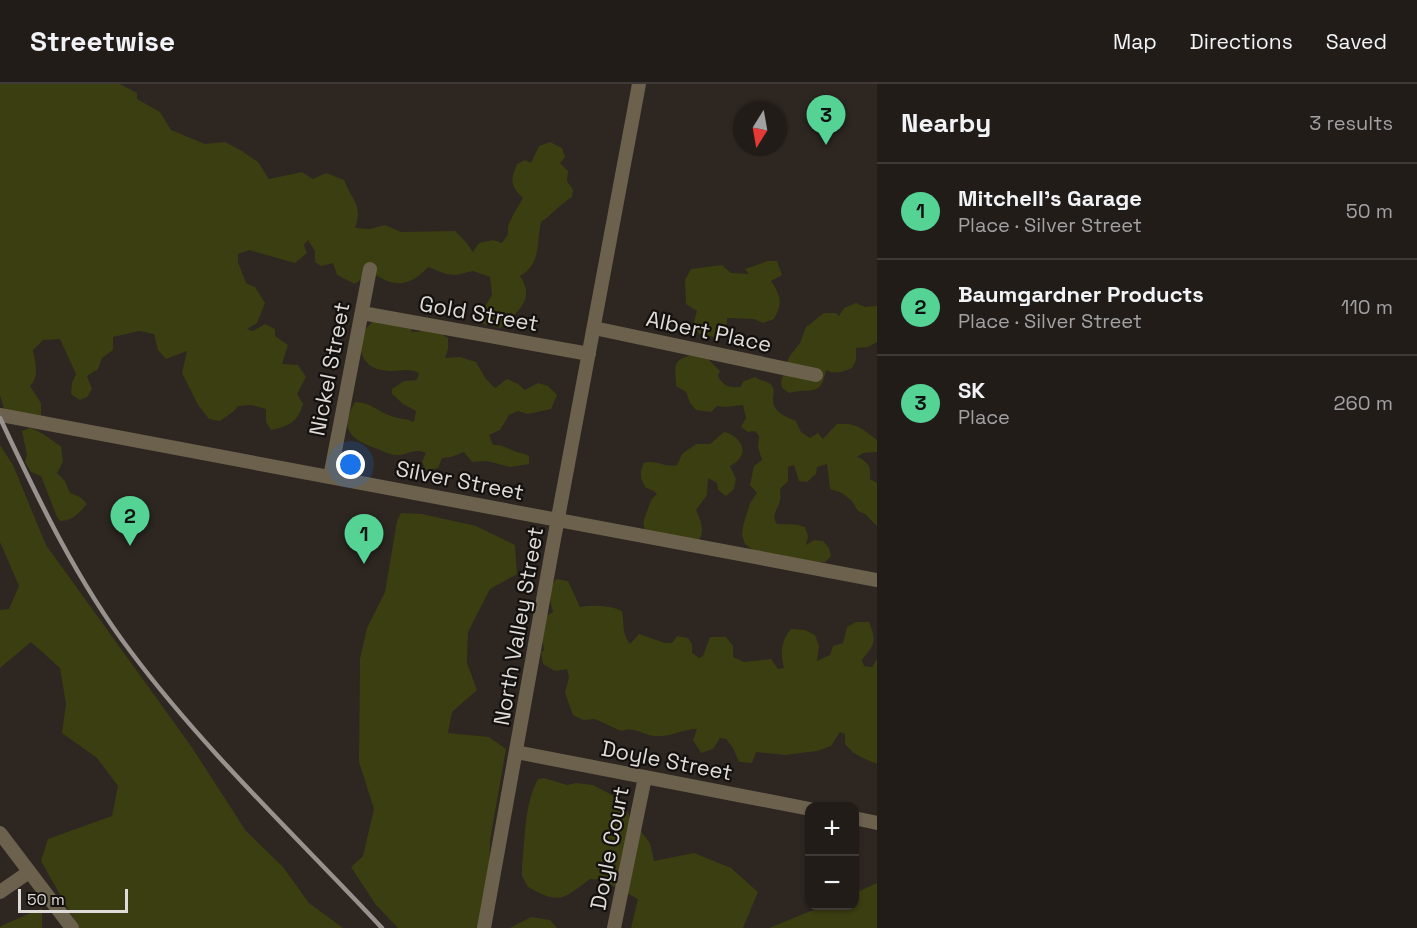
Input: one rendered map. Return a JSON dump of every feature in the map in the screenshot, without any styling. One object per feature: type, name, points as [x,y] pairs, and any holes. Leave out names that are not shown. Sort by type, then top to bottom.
[{"type":"street","name":"North Valley Street","points":[[484,928],[639,84]]},
{"type":"street","name":"Nickel Street","points":[[330,477],[370,269]]},
{"type":"street","name":"Gold Street","points":[[362,313],[589,354]]},
{"type":"street","name":"Albert Place","points":[[594,328],[816,375]]},
{"type":"street","name":"Silver Street","points":[[0,415],[877,580]]},
{"type":"street","name":"Doyle Street","points":[[516,752],[805,808]]},
{"type":"street","name":"Doyle Court","points":[[614,928],[645,777]]},
{"type":"street","points":[[859,819],[877,823]]},
{"type":"street","points":[[0,832],[72,928]]},
{"type":"street","points":[[0,892],[29,872]]},
{"type":"green space","points":[[0,84],[120,84],[137,93],[137,99],[160,112],[171,130],[205,144],[225,142],[258,162],[269,179],[302,172],[313,179],[326,173],[344,180],[356,204],[358,214],[355,228],[370,229],[385,225],[401,232],[455,231],[473,252],[479,243],[493,240],[502,243],[508,234],[508,226],[523,198],[512,182],[517,164],[525,160],[531,163],[539,146],[550,142],[562,148],[565,157],[560,163],[568,171],[567,181],[573,190],[572,197],[541,222],[535,259],[527,271],[520,276],[526,292],[523,305],[500,328],[483,324],[480,315],[492,295],[490,277],[473,271],[456,275],[428,267],[419,276],[403,283],[366,275],[355,284],[337,275],[333,263],[321,266],[315,262],[315,251],[308,240],[304,245],[307,253],[295,263],[249,250],[238,254],[238,262],[246,283],[255,287],[265,303],[257,323],[247,329],[253,331],[265,324],[275,329],[275,336],[288,345],[282,364],[298,365],[306,377],[297,394],[303,404],[301,410],[292,422],[283,427],[271,430],[266,422],[266,409],[251,405],[238,406],[220,421],[209,419],[198,405],[182,373],[187,351],[166,359],[158,350],[154,334],[139,331],[113,337],[113,350],[102,358],[98,369],[87,376],[92,389],[87,397],[80,400],[71,394],[76,374],[60,339],[43,340],[33,350],[36,374],[30,386],[41,403],[41,416],[5,412],[0,395]]},
{"type":"green space","points":[[768,261],[777,261],[782,275],[771,281],[780,300],[774,319],[763,323],[754,319],[727,318],[727,335],[713,337],[699,334],[693,325],[697,311],[686,304],[685,280],[691,269],[722,265],[731,273],[749,274],[745,269]]},
{"type":"green space","points":[[856,303],[865,307],[877,306],[877,342],[868,347],[856,348],[856,360],[852,368],[836,373],[826,370],[821,385],[814,390],[789,393],[782,388],[781,382],[789,357],[800,343],[806,327],[824,313],[836,313],[839,316],[844,308]]},
{"type":"green space","points":[[376,318],[411,328],[412,332],[434,330],[448,338],[445,358],[460,357],[476,362],[486,379],[495,388],[507,379],[525,390],[538,383],[548,386],[557,395],[551,409],[528,414],[518,411],[509,415],[500,430],[489,435],[493,445],[504,446],[529,456],[529,464],[510,467],[487,461],[472,462],[464,452],[442,458],[438,468],[426,470],[422,462],[426,453],[417,451],[392,454],[366,445],[353,437],[348,426],[348,419],[355,402],[365,403],[391,416],[414,422],[416,411],[403,404],[392,394],[392,389],[404,381],[417,380],[419,373],[408,370],[382,370],[370,365],[363,356],[359,336]]},
{"type":"green space","points":[[691,355],[706,357],[720,371],[718,376],[727,386],[740,387],[744,381],[755,377],[769,383],[773,389],[775,408],[781,414],[796,421],[801,432],[810,438],[818,433],[823,439],[837,424],[849,424],[859,427],[877,440],[877,452],[863,453],[857,457],[867,463],[870,479],[877,483],[877,526],[865,514],[858,511],[852,501],[842,493],[830,489],[827,464],[817,467],[816,474],[807,482],[799,481],[794,465],[788,467],[788,481],[780,489],[775,520],[777,524],[805,527],[808,536],[806,545],[814,540],[823,541],[829,548],[831,556],[825,562],[790,561],[756,552],[745,544],[742,535],[743,526],[750,503],[757,493],[750,485],[754,466],[762,460],[758,447],[759,436],[755,431],[748,432],[741,427],[746,418],[743,405],[717,406],[711,412],[696,410],[690,403],[686,392],[676,386],[675,370],[680,360]]},
{"type":"green space","points":[[30,428],[61,446],[63,462],[57,473],[65,481],[70,493],[80,497],[87,504],[69,520],[60,521],[41,476],[31,472],[25,462],[27,455],[22,431]]},
{"type":"green space","points":[[724,432],[737,439],[743,450],[738,460],[730,466],[736,479],[734,489],[726,496],[718,490],[717,483],[708,478],[707,495],[696,510],[702,531],[697,542],[653,542],[643,524],[651,501],[657,494],[646,488],[642,482],[641,473],[644,463],[677,465],[682,454],[696,444],[710,444]]},
{"type":"green space","points":[[0,445],[13,465],[46,545],[191,746],[246,831],[283,867],[309,903],[343,928],[79,928],[41,861],[48,839],[112,816],[118,786],[97,758],[62,733],[66,704],[60,668],[31,642],[0,668],[0,610],[9,609],[19,586],[0,542]]},
{"type":"green space","points":[[401,513],[422,514],[476,526],[515,545],[517,574],[490,589],[468,632],[467,663],[477,690],[452,712],[448,733],[489,737],[506,749],[490,841],[488,928],[398,928],[376,905],[351,867],[363,856],[374,809],[359,762],[360,659],[367,628],[385,592],[397,521]]},
{"type":"green space","points":[[556,579],[568,581],[580,607],[601,606],[622,611],[624,632],[630,644],[639,634],[665,643],[672,643],[677,636],[688,638],[692,644],[692,653],[699,658],[703,656],[710,637],[726,637],[733,646],[733,657],[744,662],[771,659],[778,669],[784,668],[782,647],[791,629],[805,630],[815,635],[819,646],[817,661],[830,655],[833,646],[843,643],[847,627],[856,622],[869,622],[874,638],[870,650],[862,660],[864,666],[872,667],[877,659],[877,764],[853,752],[845,744],[845,734],[840,732],[831,746],[817,751],[785,755],[756,752],[752,763],[739,762],[726,739],[720,738],[713,749],[701,753],[693,740],[697,729],[654,736],[634,730],[621,731],[595,719],[583,720],[573,715],[565,693],[569,677],[567,669],[555,671],[543,664],[541,652],[544,650],[541,634],[546,616],[553,612],[550,595]]},
{"type":"green space","points":[[544,778],[567,785],[576,783],[593,785],[612,795],[626,809],[650,843],[654,861],[694,853],[731,868],[758,892],[743,928],[631,928],[638,899],[602,880],[590,879],[567,895],[555,898],[528,887],[522,876],[526,822],[533,789],[538,779]]},
{"type":"green space","points":[[877,883],[877,928],[769,928],[813,910],[859,910],[859,891]]},
{"type":"green space","points":[[42,908],[42,928],[0,928],[1,926]]},
{"type":"green space","points":[[531,917],[550,920],[557,928],[510,928]]},
{"type":"railway","points":[[0,418],[44,509],[76,568],[111,625],[131,652],[221,760],[382,928]]},
{"type":"place","name":"SK","points":[[826,145]]},
{"type":"place","name":"Baumgardner Products","points":[[130,546]]},
{"type":"place","name":"Mitchell's Garage","points":[[364,564]]}]
